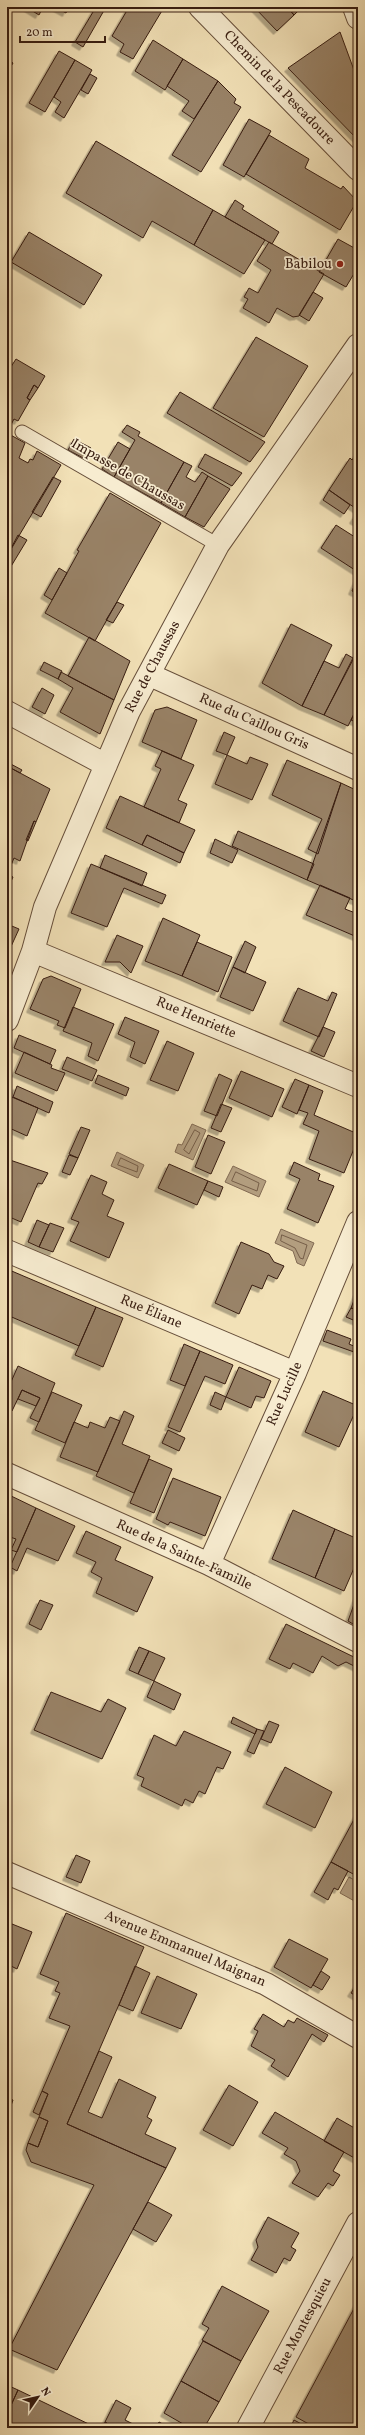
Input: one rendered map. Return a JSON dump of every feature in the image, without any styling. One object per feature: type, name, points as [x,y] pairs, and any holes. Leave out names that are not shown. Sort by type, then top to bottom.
[{"type":"street","name":"Chemin de la Pescadoure","points":[[200,7],[358,169]]},
{"type":"street","points":[[354,7],[358,18]]},
{"type":"street","name":"Rue de Chaussas","points":[[7,1020],[33,951],[45,907],[129,711],[218,545],[358,344]]},
{"type":"street","name":"Rue du Caillou Gris","points":[[150,674],[358,769]]},
{"type":"street","points":[[7,712],[106,765]]},
{"type":"street","name":"Rue Henriette","points":[[33,951],[358,1086]]},
{"type":"street","name":"Rue Lucille","points":[[209,1564],[294,1373],[358,1222]]},
{"type":"street","name":"Rue Éliane","points":[[7,1251],[294,1373]]},
{"type":"street","name":"Rue de la Sainte-Famille","points":[[7,1474],[209,1564],[358,1641]]},
{"type":"street","name":"Avenue Emmanuel Maignan","points":[[7,1872],[266,1984],[358,2037]]},
{"type":"street","name":"Rue Montesquieu","points":[[248,2428],[358,2223]]},
{"type":"lane","name":"Impasse de Chaussas","points":[[22,432],[218,545]]},
{"type":"water","points":[[192,1124],[206,1130],[193,1160],[175,1152],[178,1144],[182,1145]]},
{"type":"water","points":[[117,1152],[144,1165],[138,1178],[111,1166]]},
{"type":"water","points":[[233,1166],[266,1181],[259,1197],[225,1182]]},
{"type":"water","points":[[281,1229],[314,1243],[304,1266],[297,1263],[293,1251],[275,1243]]},
{"type":"water","points":[[349,1877],[358,1882],[358,1903],[340,1893]]},
{"type":"building","points":[[26,7],[43,7],[39,15]]},
{"type":"building","points":[[55,7],[69,7],[66,13]]},
{"type":"building","points":[[96,7],[106,7],[83,47],[75,42]]},
{"type":"building","points":[[129,7],[159,7],[163,9],[133,59],[120,52],[124,44],[112,36]]},
{"type":"building","points":[[254,7],[287,7],[294,15],[277,31]]},
{"type":"building","points":[[287,7],[302,7],[294,15]]},
{"type":"building","points":[[340,32],[358,81],[358,140],[288,68]]},
{"type":"building","points":[[153,40],[183,59],[165,90],[135,71]]},
{"type":"building","points":[[59,51],[75,60],[45,112],[29,103]]},
{"type":"building","points":[[7,59],[13,63],[7,73]]},
{"type":"building","points":[[183,59],[218,81],[194,119],[182,111],[189,101],[167,86]]},
{"type":"building","points":[[75,60],[92,70],[64,118],[55,112],[61,102],[54,97]]},
{"type":"building","points":[[90,74],[97,78],[88,94],[81,90]]},
{"type":"building","points":[[218,81],[236,99],[234,103],[241,107],[201,172],[172,155]]},
{"type":"building","points":[[249,119],[271,131],[244,177],[223,165]]},
{"type":"building","points":[[269,135],[309,159],[305,168],[341,189],[343,186],[357,201],[340,230],[246,174]]},
{"type":"building","points":[[96,141],[213,210],[194,245],[152,221],[143,238],[66,193]]},
{"type":"building","points":[[235,200],[244,206],[242,209],[279,232],[272,244],[225,217]]},
{"type":"building","points":[[213,210],[265,240],[244,274],[194,245]]},
{"type":"building","points":[[29,232],[102,275],[84,305],[11,262]]},
{"type":"building","points":[[338,239],[358,250],[355,262],[358,264],[358,267],[346,287],[319,272]]},
{"type":"building","points":[[269,242],[324,274],[299,316],[293,317],[277,308],[269,323],[243,308],[248,299],[244,297],[249,288],[258,293],[271,270],[257,261]]},
{"type":"building","points":[[313,292],[323,298],[309,321],[299,315]]},
{"type":"building","points":[[256,337],[308,366],[264,437],[213,408]]},
{"type":"building","points":[[16,359],[45,376],[38,388],[34,385],[27,398],[30,400],[18,421],[14,419],[7,432],[7,373]]},
{"type":"building","points":[[34,385],[38,388],[30,400],[27,398]]},
{"type":"building","points":[[180,392],[265,442],[250,462],[167,413]]},
{"type":"building","points":[[127,425],[140,432],[138,436],[184,462],[161,503],[114,477],[135,440],[122,432]]},
{"type":"building","points":[[7,433],[25,443],[19,458],[28,463],[30,459],[33,460],[37,451],[61,465],[7,556]]},
{"type":"building","points":[[74,439],[91,448],[85,459],[68,450]]},
{"type":"building","points":[[118,442],[130,449],[114,477],[102,469]]},
{"type":"building","points":[[358,452],[358,510],[329,490],[350,458],[352,460]]},
{"type":"building","points":[[205,454],[242,473],[232,486],[198,467]]},
{"type":"building","points":[[184,462],[192,466],[186,477],[195,482],[202,472],[208,476],[185,517],[161,503]]},
{"type":"building","points":[[208,476],[230,489],[204,527],[185,517]]},
{"type":"building","points":[[53,477],[61,481],[41,517],[32,512]]},
{"type":"building","points":[[329,490],[350,505],[344,514],[323,500]]},
{"type":"building","points":[[110,493],[161,523],[95,641],[45,613],[79,551],[77,550]]},
{"type":"building","points":[[358,512],[358,523],[353,520]]},
{"type":"building","points":[[336,525],[358,539],[358,572],[321,548]]},
{"type":"building","points":[[18,535],[27,540],[7,573],[7,556]]},
{"type":"building","points":[[59,568],[67,573],[52,600],[44,595]]},
{"type":"building","points":[[358,577],[358,594],[352,591]]},
{"type":"building","points":[[117,602],[124,605],[113,623],[106,620]]},
{"type":"building","points":[[291,624],[332,645],[302,706],[262,683]]},
{"type":"building","points":[[89,637],[130,661],[114,700],[68,676]]},
{"type":"building","points":[[346,654],[353,658],[324,715],[302,706],[324,661],[339,668]]},
{"type":"building","points":[[356,654],[358,654],[358,706],[348,726],[324,715]]},
{"type":"building","points":[[44,662],[62,671],[58,679],[40,670]]},
{"type":"building","points":[[61,672],[114,700],[100,734],[60,712],[73,688],[58,679]]},
{"type":"building","points":[[42,688],[54,695],[45,714],[32,707]]},
{"type":"building","points":[[358,706],[358,723],[351,720]]},
{"type":"building","points":[[167,707],[197,720],[181,759],[142,742],[155,710]]},
{"type":"building","points":[[224,732],[235,737],[227,755],[216,751]]},
{"type":"building","points":[[162,751],[194,765],[178,800],[187,804],[179,823],[144,807],[161,769],[155,766]]},
{"type":"building","points":[[227,755],[247,764],[250,757],[268,764],[252,800],[215,784]]},
{"type":"building","points":[[287,760],[341,783],[318,854],[308,849],[322,819],[272,795]]},
{"type":"building","points":[[7,762],[22,770],[20,773],[7,766]]},
{"type":"building","points":[[7,766],[50,789],[36,822],[34,821],[20,861],[14,858],[7,875]]},
{"type":"building","points":[[341,783],[358,791],[358,842],[354,851],[358,853],[358,902],[307,880]]},
{"type":"building","points":[[120,796],[195,830],[184,853],[147,835],[142,845],[106,828]]},
{"type":"building","points":[[34,821],[36,822],[28,841],[26,840]]},
{"type":"building","points":[[238,831],[314,864],[307,880],[232,846]]},
{"type":"building","points":[[147,835],[184,853],[180,863],[142,845]]},
{"type":"building","points":[[215,839],[238,850],[232,863],[210,853]]},
{"type":"building","points":[[105,855],[147,873],[142,886],[100,868]]},
{"type":"building","points":[[91,864],[166,895],[162,904],[124,888],[107,927],[71,913]]},
{"type":"building","points":[[7,874],[13,877],[7,890]]},
{"type":"building","points":[[320,885],[350,898],[345,909],[358,914],[357,937],[306,915]]},
{"type":"building","points":[[163,918],[200,935],[182,976],[145,961]]},
{"type":"building","points":[[7,924],[19,929],[9,951],[7,950]]},
{"type":"building","points":[[117,935],[143,946],[131,973],[120,962],[105,962]]},
{"type":"building","points":[[245,941],[256,947],[245,973],[233,967]]},
{"type":"building","points":[[197,942],[232,957],[218,992],[182,976]]},
{"type":"building","points":[[233,967],[266,982],[253,1011],[220,997]]},
{"type":"building","points":[[51,976],[81,989],[65,1028],[57,1025],[59,1021],[30,1009],[43,979]]},
{"type":"building","points":[[298,988],[328,1001],[332,992],[337,994],[319,1037],[283,1021]]},
{"type":"building","points":[[73,1007],[114,1024],[98,1061],[88,1056],[92,1043],[63,1031]]},
{"type":"building","points":[[125,1017],[159,1031],[145,1064],[130,1057],[135,1042],[118,1034]]},
{"type":"building","points":[[323,1027],[335,1032],[324,1057],[311,1051]]},
{"type":"building","points":[[19,1035],[56,1050],[50,1064],[14,1048]]},
{"type":"building","points":[[167,1041],[194,1053],[178,1091],[150,1080]]},
{"type":"building","points":[[24,1052],[52,1065],[51,1068],[65,1073],[57,1091],[15,1073]]},
{"type":"building","points":[[67,1057],[97,1070],[92,1081],[62,1069]]},
{"type":"building","points":[[241,1071],[284,1089],[272,1117],[229,1098]]},
{"type":"building","points":[[219,1074],[232,1080],[217,1116],[204,1111]]},
{"type":"building","points":[[98,1075],[129,1088],[126,1096],[95,1083]]},
{"type":"building","points":[[295,1079],[309,1085],[297,1114],[282,1107]]},
{"type":"building","points":[[309,1085],[323,1091],[314,1115],[358,1134],[358,1139],[344,1173],[309,1159],[319,1131],[303,1124],[308,1113],[299,1110]]},
{"type":"building","points":[[17,1086],[53,1102],[49,1113],[13,1097]]},
{"type":"building","points":[[7,1095],[38,1108],[27,1136],[7,1127]]},
{"type":"building","points":[[221,1104],[232,1108],[221,1132],[211,1128]]},
{"type":"building","points":[[81,1127],[90,1130],[78,1158],[69,1154]]},
{"type":"building","points":[[208,1135],[225,1142],[211,1174],[195,1167]]},
{"type":"building","points":[[69,1155],[78,1158],[70,1175],[62,1172]]},
{"type":"building","points":[[7,1159],[48,1173],[42,1184],[38,1183],[21,1222],[7,1216]]},
{"type":"building","points":[[294,1162],[320,1174],[318,1180],[334,1186],[318,1223],[287,1209],[300,1179],[289,1174]]},
{"type":"building","points":[[169,1164],[208,1181],[197,1205],[158,1188]]},
{"type":"building","points":[[91,1175],[107,1182],[102,1194],[114,1200],[107,1216],[124,1223],[109,1258],[70,1241],[79,1222],[71,1219]]},
{"type":"building","points":[[208,1181],[223,1187],[219,1197],[204,1190]]},
{"type":"building","points":[[37,1220],[49,1225],[39,1247],[28,1242]]},
{"type":"building","points":[[50,1223],[64,1228],[53,1252],[39,1247]]},
{"type":"building","points":[[241,1242],[269,1254],[274,1262],[284,1266],[277,1279],[268,1275],[262,1289],[252,1285],[239,1314],[215,1303]]},
{"type":"building","points":[[7,1269],[96,1307],[79,1346],[7,1315]]},
{"type":"building","points":[[358,1290],[358,1310],[351,1308]]},
{"type":"building","points":[[96,1307],[123,1318],[103,1367],[75,1355]]},
{"type":"building","points":[[351,1308],[358,1310],[358,1322],[346,1317]]},
{"type":"building","points":[[327,1330],[351,1339],[349,1344],[356,1347],[354,1352],[323,1341]]},
{"type":"building","points":[[184,1344],[200,1351],[185,1386],[170,1380]]},
{"type":"building","points":[[200,1351],[233,1365],[225,1384],[205,1376],[180,1432],[168,1427]]},
{"type":"building","points":[[18,1366],[55,1383],[39,1422],[30,1418],[40,1398],[22,1390],[12,1411],[7,1409],[7,1391]]},
{"type":"building","points":[[239,1367],[271,1381],[264,1398],[256,1396],[251,1408],[226,1397]]},
{"type":"building","points":[[22,1390],[40,1398],[36,1406],[18,1399]]},
{"type":"building","points":[[323,1391],[358,1406],[339,1447],[305,1432]]},
{"type":"building","points":[[52,1392],[82,1405],[65,1443],[35,1430]]},
{"type":"building","points":[[215,1392],[226,1397],[221,1410],[210,1405]]},
{"type":"building","points":[[124,1411],[134,1416],[122,1444],[150,1456],[134,1493],[96,1476]]},
{"type":"building","points":[[110,1417],[120,1421],[98,1472],[60,1457],[74,1422],[88,1428],[90,1422],[105,1428]]},
{"type":"building","points":[[168,1430],[185,1438],[179,1451],[162,1443]]},
{"type":"building","points":[[149,1459],[172,1469],[154,1513],[130,1503]]},
{"type":"building","points":[[173,1478],[221,1497],[205,1536],[170,1522],[168,1525],[156,1519]]},
{"type":"building","points":[[7,1494],[36,1508],[17,1552],[11,1550],[16,1539],[7,1536]]},
{"type":"building","points":[[36,1508],[75,1526],[58,1561],[27,1548],[17,1571],[10,1567]]},
{"type":"building","points":[[293,1510],[335,1529],[315,1578],[272,1559]]},
{"type":"building","points":[[335,1529],[358,1539],[358,1559],[344,1591],[315,1578]]},
{"type":"building","points":[[86,1531],[121,1547],[115,1560],[153,1577],[137,1612],[96,1593],[102,1578],[91,1572],[96,1562],[76,1553]]},
{"type":"building","points":[[358,1593],[358,1627],[348,1621]]},
{"type":"building","points":[[40,1600],[53,1605],[41,1630],[29,1624]]},
{"type":"building","points":[[286,1624],[358,1659],[358,1668],[346,1662],[338,1666],[322,1656],[313,1673],[293,1663],[290,1669],[269,1659]]},
{"type":"building","points":[[139,1647],[149,1651],[138,1674],[129,1670]]},
{"type":"building","points":[[149,1651],[165,1658],[154,1681],[138,1674]]},
{"type":"building","points":[[154,1681],[181,1694],[174,1710],[147,1697]]},
{"type":"building","points":[[51,1692],[101,1712],[108,1699],[126,1708],[102,1759],[34,1730]]},
{"type":"building","points":[[233,1717],[257,1729],[255,1734],[231,1723]]},
{"type":"building","points":[[269,1721],[279,1725],[271,1743],[261,1739]]},
{"type":"building","points":[[257,1729],[264,1731],[254,1754],[247,1751]]},
{"type":"building","points":[[184,1731],[231,1752],[223,1769],[217,1767],[205,1794],[199,1791],[193,1803],[185,1799],[182,1806],[141,1786],[144,1778],[137,1775],[154,1735],[176,1746]]},
{"type":"building","points":[[285,1767],[332,1792],[315,1828],[266,1804]]},
{"type":"building","points":[[358,1812],[358,1870],[355,1875],[331,1862]]},
{"type":"building","points":[[76,1855],[90,1861],[81,1883],[66,1877]]},
{"type":"building","points":[[331,1862],[348,1871],[338,1890],[334,1888],[328,1900],[314,1892]]},
{"type":"building","points":[[66,1913],[144,1947],[67,2124],[166,2168],[57,2370],[9,2349],[94,2185],[31,2162],[26,2150],[28,2143],[38,2147],[48,2121],[39,2117],[48,2094],[42,2091],[70,2026],[49,2018],[60,1993],[55,1991],[59,1982],[40,1974]]},
{"type":"building","points":[[7,1922],[32,1932],[17,1969],[7,1964]]},
{"type":"building","points":[[289,1939],[328,1959],[311,1988],[274,1967]]},
{"type":"building","points":[[135,1966],[150,1973],[133,2011],[119,2005]]},
{"type":"building","points":[[321,1971],[330,1977],[322,1990],[313,1985]]},
{"type":"building","points":[[157,1976],[197,1994],[181,2029],[141,2013]]},
{"type":"building","points":[[358,1982],[358,1997],[351,1993]]},
{"type":"building","points":[[263,2014],[284,2027],[288,2020],[294,2023],[297,2018],[328,2035],[324,2042],[312,2034],[288,2077],[271,2066],[275,2060],[251,2046],[258,2031],[254,2029]]},
{"type":"building","points":[[99,2051],[112,2057],[88,2112],[102,2118],[119,2079],[156,2097],[147,2117],[152,2120],[145,2134],[176,2148],[166,2168],[67,2124]]},
{"type":"building","points":[[229,2085],[258,2102],[233,2146],[203,2130]]},
{"type":"building","points":[[42,2091],[48,2094],[39,2115],[33,2112]]},
{"type":"building","points":[[7,2098],[13,2100],[7,2117]]},
{"type":"building","points":[[275,2112],[344,2152],[333,2171],[340,2175],[333,2186],[328,2183],[318,2197],[292,2183],[300,2171],[296,2161],[284,2154],[288,2148],[262,2133]]},
{"type":"building","points":[[39,2117],[48,2121],[38,2147],[28,2143]]},
{"type":"building","points":[[337,2118],[358,2130],[358,2160],[324,2141]]},
{"type":"building","points":[[148,2202],[172,2215],[156,2242],[133,2229]]},
{"type":"building","points":[[268,2217],[299,2233],[291,2247],[296,2250],[290,2261],[284,2258],[276,2273],[251,2260],[258,2247],[256,2240]]},
{"type":"building","points":[[222,2286],[269,2311],[241,2361],[202,2340],[209,2328],[202,2324]]},
{"type":"building","points":[[358,2301],[358,2428],[316,2428],[296,2417]]},
{"type":"building","points":[[203,2341],[241,2361],[219,2402],[181,2381]]},
{"type":"building","points":[[181,2381],[219,2402],[204,2428],[190,2428],[164,2413]]},
{"type":"building","points":[[7,2385],[18,2390],[7,2414]]},
{"type":"building","points":[[18,2390],[97,2428],[7,2428],[7,2414]]},
{"type":"building","points":[[116,2400],[131,2408],[125,2420],[135,2425],[133,2428],[115,2428],[105,2422]]},
{"type":"building","points":[[294,2420],[309,2428],[290,2428]]},
{"type":"building","points":[[105,2422],[115,2428],[102,2428]]},
{"type":"building","points":[[159,2422],[170,2428],[156,2428]]},
{"type":"place","name":"Babilou","points":[[340,264]]}]
